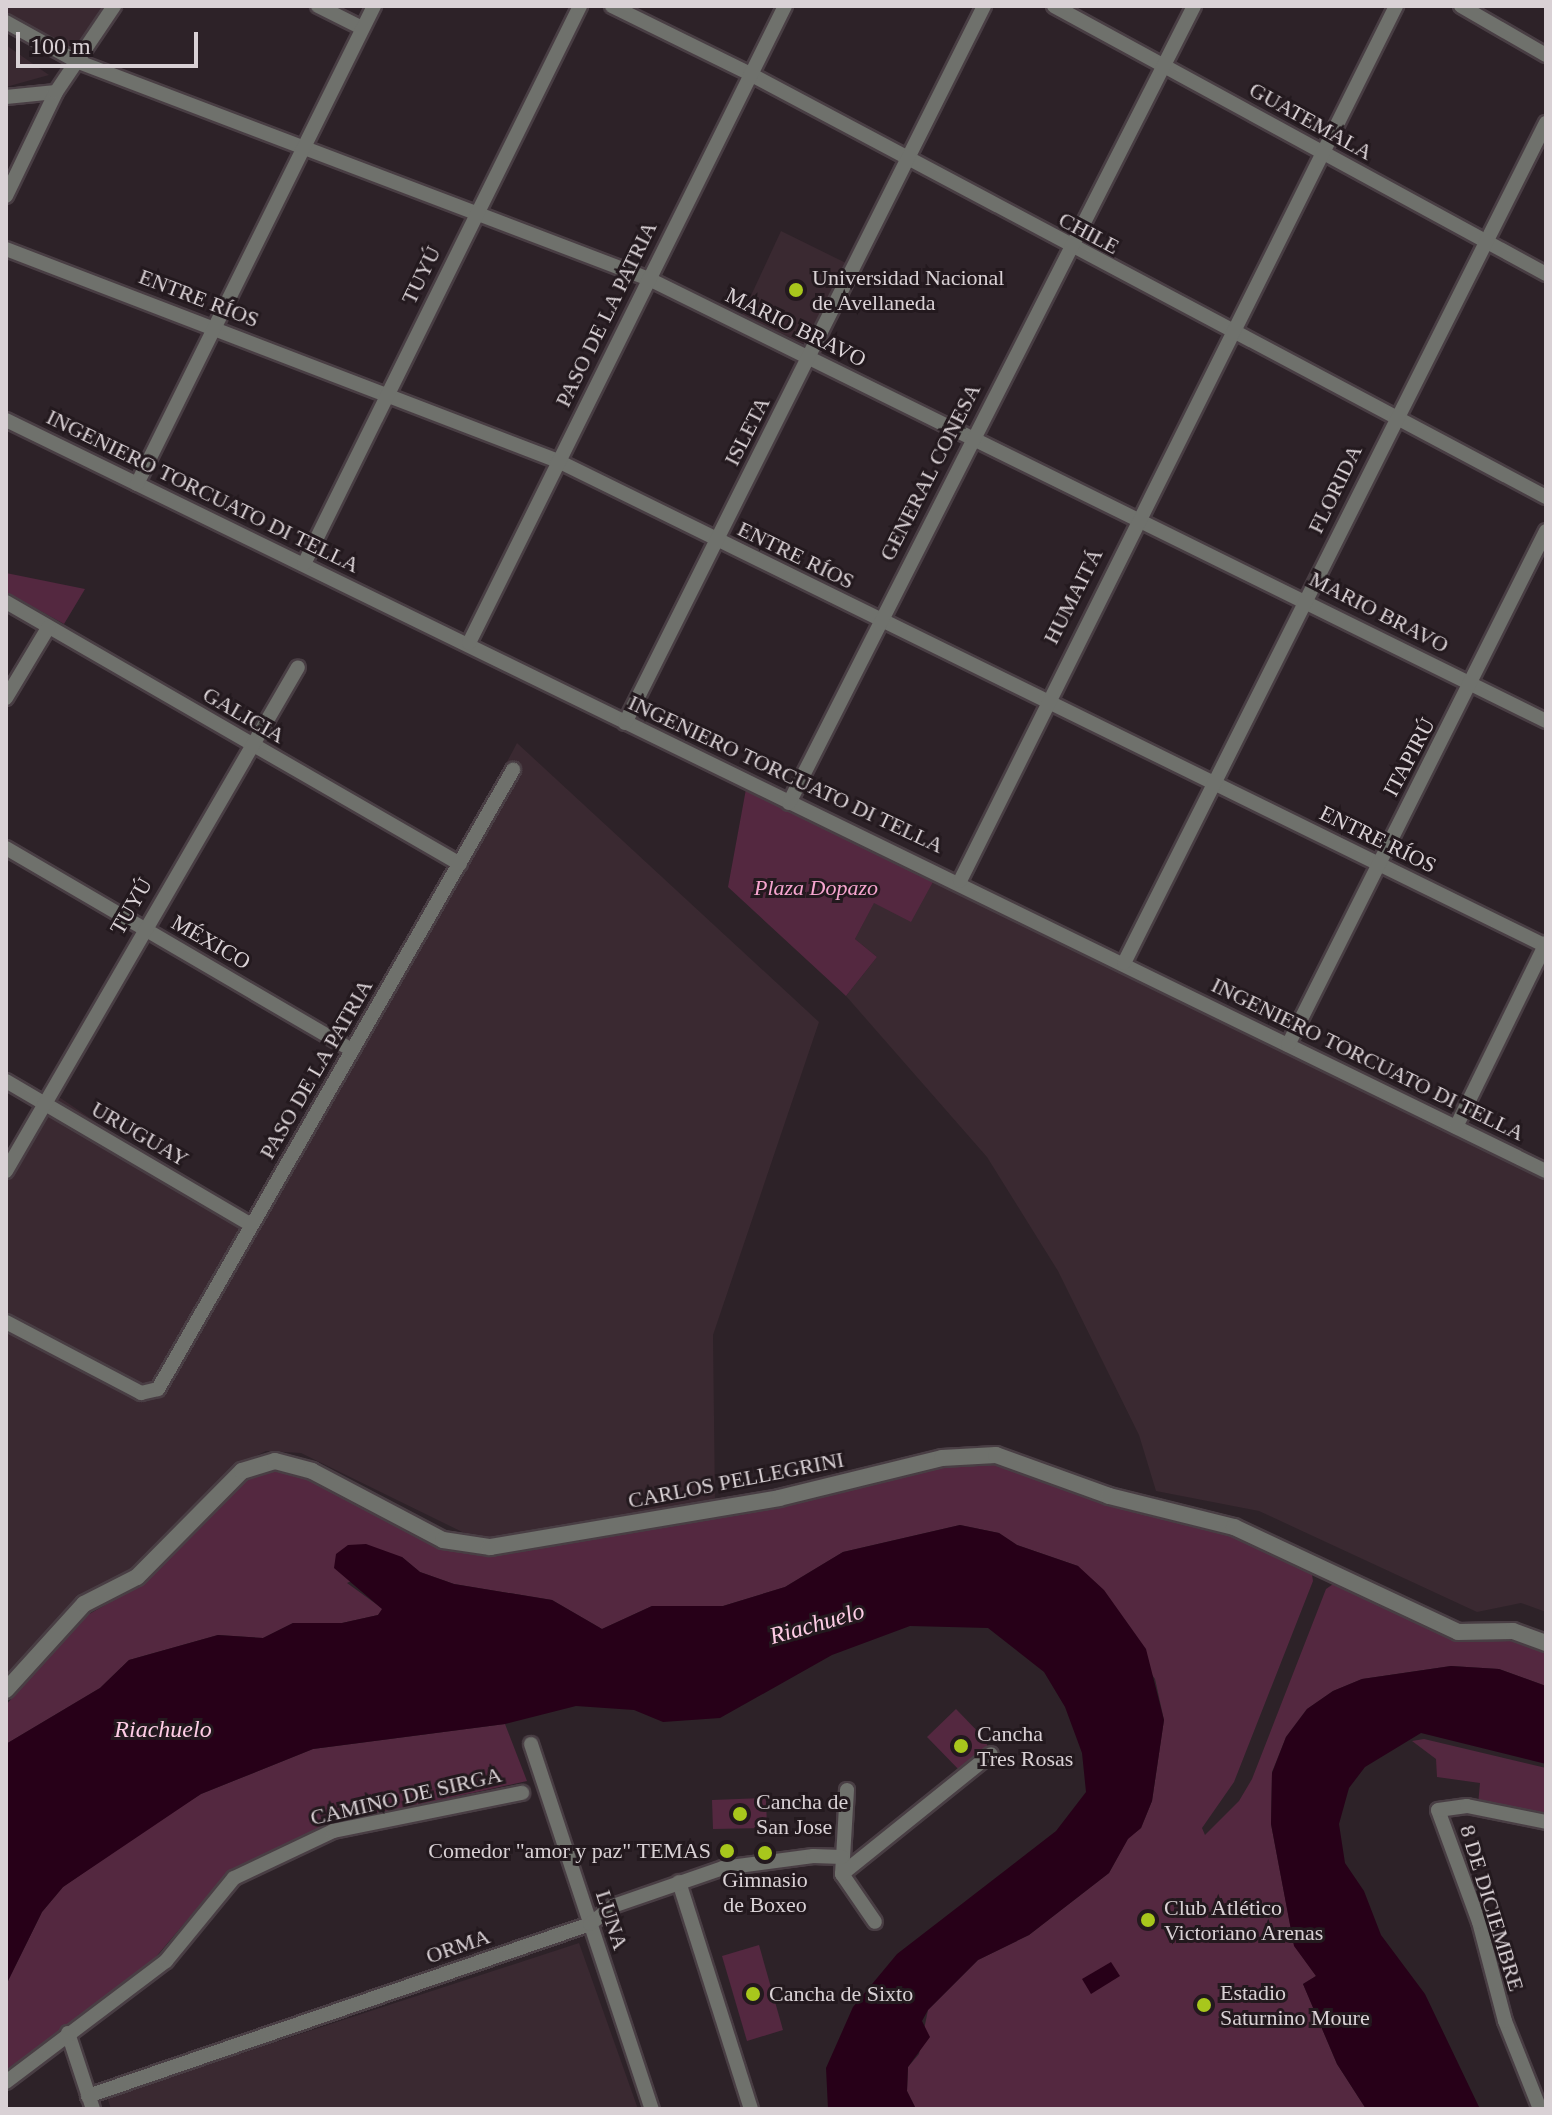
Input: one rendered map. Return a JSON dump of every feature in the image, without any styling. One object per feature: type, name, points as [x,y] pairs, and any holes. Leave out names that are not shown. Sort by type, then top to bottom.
[{"type":"street","points":[[6,196],[56,92],[114,6]]},
{"type":"street","points":[[318,6],[362,28]]},
{"type":"street","points":[[137,484],[374,6]]},
{"type":"street","name":"TUYÚ","points":[[304,564],[580,6]]},
{"type":"street","name":"CHILE","points":[[612,6],[750,74],[1069,247],[1546,497]]},
{"type":"street","name":"PASO DE LA PATRIA","points":[[469,643],[785,6]]},
{"type":"street","name":"ISLETA","points":[[625,723],[984,6]]},
{"type":"street","name":"GUATEMALA","points":[[1054,6],[1546,274]]},
{"type":"street","name":"GENERAL CONESA","points":[[789,803],[1194,6]]},
{"type":"street","name":"HUMAITÁ","points":[[960,881],[1045,702],[1396,6]]},
{"type":"street","points":[[1461,6],[1546,55]]},
{"type":"street","name":"MARIO BRAVO","points":[[6,22],[76,61],[649,279],[1136,520],[1305,598],[1546,721]]},
{"type":"street","points":[[6,97],[56,92]]},
{"type":"street","name":"FLORIDA","points":[[1124,963],[1395,418],[1546,123]]},
{"type":"street","name":"ENTRE RÍOS","points":[[6,249],[558,461],[1546,945]]},
{"type":"street","name":"INGENIERO TORCUATO DI TELLA","points":[[6,420],[469,643],[789,803],[960,881],[1546,1171]]},
{"type":"street","name":"ITAPIRÚ","points":[[1288,1045],[1546,531]]},
{"type":"street","name":"GALICIA","points":[[6,602],[460,864]]},
{"type":"street","points":[[6,698],[48,628]]},
{"type":"street","name":"TUYÚ","points":[[6,1171],[143,928],[298,667]]},
{"type":"street","name":"PASO DE LA PATRIA","points":[[6,1322],[141,1393],[158,1389],[513,770]]},
{"type":"street","name":"MÉXICO","points":[[6,848],[352,1050]]},
{"type":"street","points":[[1456,1127],[1546,945]]},
{"type":"street","name":"URUGUAY","points":[[6,1081],[251,1225]]},
{"type":"street","name":"CARLOS PELLEGRINI","points":[[6,1690],[84,1604],[137,1577],[242,1471],[275,1461],[312,1471],[443,1540],[490,1547],[779,1498],[942,1458],[996,1455],[1109,1496],[1234,1527],[1458,1632],[1513,1631],[1546,1643]]},
{"type":"street","name":"LUNA","points":[[531,1744],[652,2109]]},
{"type":"street","points":[[842,1874],[991,1754]]},
{"type":"street","points":[[847,1790],[842,1874],[875,1922]]},
{"type":"street","name":"CAMINO DE SIRGA","points":[[6,2082],[166,1961],[234,1878],[293,1846],[333,1831],[522,1793]]},
{"type":"street","name":"8 DE DICIEMBRE","points":[[1540,2109],[1505,2021],[1479,1922],[1438,1810],[1467,1806],[1546,1822]]},
{"type":"street","name":"ORMA","points":[[91,2102],[590,1924],[613,1906],[679,1882],[723,1868],[813,1856],[842,1857]]},
{"type":"street","points":[[679,1882],[751,2109]]},
{"type":"street","points":[[68,2033],[91,2102]]},
{"type":"shaded area","points":[[6,6],[102,6],[72,57],[6,17]]},
{"type":"shaded area","points":[[6,45],[49,75],[6,87]]},
{"type":"shaded area","name":"Universidad Nacional de Avellaneda","points":[[781,231],[850,265],[810,347],[742,315]]},
{"type":"shaded area","points":[[517,743],[819,1022],[713,1335],[715,1502],[497,1549],[301,1453],[266,1451],[230,1469],[6,1693],[6,1181],[59,1097],[257,1232]]},
{"type":"shaded area","points":[[938,871],[1546,1179],[1546,1612],[1521,1603],[1477,1612],[1259,1511],[1156,1491],[1139,1435],[1058,1271],[987,1157],[846,996],[877,957],[855,939],[874,902]]},
{"type":"shaded area","points":[[579,1943],[638,2109],[111,2109],[107,2097]]},
{"type":"green space","points":[[6,573],[85,589],[64,624],[6,592]]},
{"type":"green space","name":"Plaza Dopazo","points":[[746,789],[934,880],[911,922],[874,903],[855,939],[877,957],[846,996],[728,887]]},
{"type":"green space","points":[[996,1462],[1078,1495],[1236,1534],[1311,1568],[1313,1581],[1234,1782],[1202,1828],[1205,1835],[1239,1801],[1252,1779],[1326,1589],[1339,1580],[1443,1630],[1513,1636],[1546,1648],[1546,1686],[1499,1669],[1451,1666],[1362,1679],[1333,1691],[1307,1709],[1286,1737],[1272,1772],[1271,1824],[1294,1945],[1316,1976],[1303,1984],[1337,2064],[1366,2109],[916,2109],[907,2091],[908,2067],[919,2054],[928,2010],[978,1960],[1029,1935],[1109,1873],[1128,1838],[1141,1828],[1152,1801],[1164,1720],[1155,1679],[1078,1566],[1017,1545],[999,1533],[960,1525],[843,1552],[785,1587],[723,1606],[652,1606],[602,1629],[552,1600],[454,1584],[420,1572],[402,1557],[347,1583],[383,1609],[378,1615],[342,1623],[293,1623],[263,1638],[218,1635],[129,1660],[100,1688],[6,1744],[6,1705],[84,1617],[135,1588],[237,1485],[256,1473],[288,1470],[306,1476],[440,1545],[474,1555],[509,1554],[816,1498],[954,1463]]},
{"type":"green space","name":"Cancha Tres Rosas","points":[[956,1709],[984,1738],[991,1754],[964,1775],[927,1737]]},
{"type":"green space","points":[[505,1724],[527,1781],[327,1825],[222,1879],[144,1971],[6,2072],[6,1985],[42,1912],[63,1887],[157,1821],[201,1794],[313,1749]]},
{"type":"green space","points":[[1424,1739],[1546,1768],[1546,1816],[1478,1805],[1480,1783],[1437,1777],[1436,1759],[1412,1741]]},
{"type":"green space","name":"Cancha de San Jose","points":[[766,1798],[767,1828],[713,1829],[712,1800]]},
{"type":"green space","name":"Cancha de Sixto","points":[[759,1945],[783,2030],[747,2041],[722,1956]]},
{"type":"water","name":"Riachuelo","points":[[960,1525],[999,1533],[1017,1545],[1078,1566],[1104,1590],[1146,1649],[1164,1720],[1152,1801],[1141,1828],[1128,1839],[1109,1873],[1029,1935],[978,1960],[928,2010],[922,2021],[930,2037],[908,2067],[907,2091],[916,2109],[828,2109],[826,2068],[853,2007],[897,1954],[1056,1831],[1086,1792],[1082,1753],[1065,1707],[1044,1672],[988,1628],[910,1626],[832,1655],[720,1718],[663,1722],[634,1710],[576,1706],[505,1724],[313,1749],[201,1794],[63,1887],[42,1912],[6,1985],[6,1744],[100,1688],[129,1660],[218,1635],[263,1638],[293,1623],[342,1623],[378,1615],[382,1609],[334,1568],[336,1554],[348,1545],[366,1544],[402,1557],[420,1572],[454,1584],[552,1600],[602,1629],[652,1606],[723,1606],[785,1587],[843,1552]]},
{"type":"water","points":[[1451,1666],[1499,1669],[1546,1686],[1546,1764],[1421,1733],[1365,1767],[1349,1788],[1339,1824],[1345,1863],[1364,1891],[1381,1935],[1425,1994],[1480,2109],[1366,2109],[1337,2064],[1303,1984],[1316,1976],[1294,1946],[1271,1824],[1272,1773],[1286,1737],[1307,1709],[1333,1691],[1362,1679]]},
{"type":"water","points":[[1111,1962],[1120,1976],[1091,1994],[1082,1979]]},
{"type":"place","name":"Universidad Nacional de Avellaneda","points":[[796,290]]},
{"type":"place","name":"Cancha Tres Rosas","points":[[961,1746]]},
{"type":"place","name":"Cancha de San Jose","points":[[740,1814]]},
{"type":"place","name":"Comedor \"amor y paz\" TEMAS","points":[[727,1851]]},
{"type":"place","name":"Gimnasio de Boxeo","points":[[765,1853]]},
{"type":"place","name":"Club Atlético Victoriano Arenas","points":[[1148,1920]]},
{"type":"place","name":"Cancha de Sixto","points":[[753,1994]]},
{"type":"place","name":"Estadio Saturnino Moure","points":[[1204,2005]]}]
